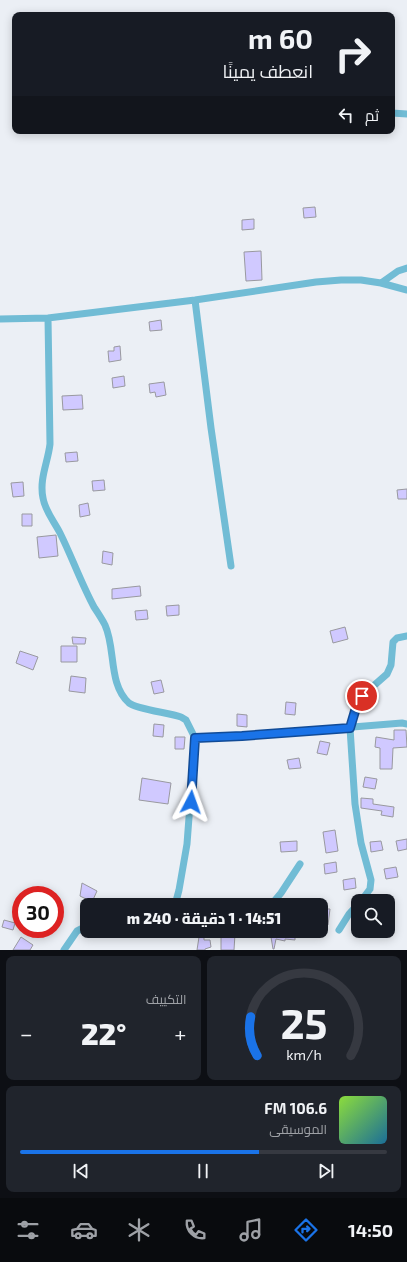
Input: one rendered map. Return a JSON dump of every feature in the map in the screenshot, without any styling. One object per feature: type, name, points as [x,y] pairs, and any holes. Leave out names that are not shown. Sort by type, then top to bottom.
[{"type":"street","points":[[395,113],[407,114]]},
{"type":"street","points":[[381,283],[398,271],[407,268]]},
{"type":"street","points":[[0,319],[48,318],[195,300],[322,281],[361,280],[381,283],[407,290]]},
{"type":"street","points":[[195,300],[211,428],[231,566]]},
{"type":"street","points":[[48,318],[50,444],[42,480],[43,498],[47,513],[59,531],[94,608],[106,626],[116,678],[122,694],[129,704],[181,717],[186,720],[195,738],[187,844],[176,898]]},
{"type":"street","points":[[366,894],[370,888],[371,880],[360,843],[355,804],[350,728],[355,711],[362,696],[387,674],[391,665],[393,642],[397,638],[407,636]]},
{"type":"street","points":[[195,738],[242,736],[402,723],[407,724]]},
{"type":"street","points":[[277,898],[300,864]]},
{"type":"street","points":[[339,930],[351,912]]},
{"type":"street","points":[[64,950],[80,930]]},
{"type":"building","points":[[315,207],[316,217],[304,218],[303,208]]},
{"type":"building","points":[[254,219],[254,229],[242,230],[242,220]]},
{"type":"building","points":[[261,251],[262,280],[246,281],[244,252]]},
{"type":"building","points":[[161,320],[162,330],[150,331],[149,322]]},
{"type":"building","points":[[120,346],[121,360],[109,362],[108,351],[114,351],[114,347]]},
{"type":"building","points":[[124,376],[125,386],[113,388],[112,378]]},
{"type":"building","points":[[164,382],[166,395],[156,397],[155,392],[150,393],[149,384]]},
{"type":"building","points":[[82,395],[83,409],[63,410],[62,396]]},
{"type":"building","points":[[77,452],[78,461],[66,462],[65,453]]},
{"type":"building","points":[[104,480],[105,490],[93,491],[92,481]]},
{"type":"building","points":[[23,482],[24,496],[13,497],[11,483]]},
{"type":"building","points":[[407,489],[407,499],[398,499],[397,490]]},
{"type":"building","points":[[88,503],[90,515],[80,517],[79,505]]},
{"type":"building","points":[[22,514],[32,514],[32,526],[22,526]]},
{"type":"building","points":[[56,535],[58,556],[39,558],[37,537]]},
{"type":"building","points":[[103,551],[113,553],[112,565],[102,563]]},
{"type":"building","points":[[140,586],[141,596],[112,599],[112,589]]},
{"type":"building","points":[[179,605],[179,615],[167,616],[166,606]]},
{"type":"building","points":[[147,610],[148,619],[136,620],[135,611]]},
{"type":"building","points":[[345,627],[348,639],[333,643],[330,631]]},
{"type":"building","points":[[72,637],[86,638],[85,644],[73,644]]},
{"type":"building","points":[[61,646],[77,646],[77,662],[61,662]]},
{"type":"building","points":[[20,651],[38,657],[33,670],[16,663]]},
{"type":"building","points":[[71,676],[86,678],[85,693],[69,691]]},
{"type":"building","points":[[161,680],[164,692],[154,694],[151,682]]},
{"type":"building","points":[[286,702],[296,703],[295,715],[285,714]]},
{"type":"building","points":[[237,714],[247,715],[247,727],[237,726]]},
{"type":"building","points":[[154,724],[164,725],[163,737],[153,736]]},
{"type":"building","points":[[394,730],[406,730],[407,747],[393,748],[392,769],[380,769],[380,748],[375,747],[376,737],[394,740]]},
{"type":"building","points":[[175,737],[185,737],[184,749],[175,749]]},
{"type":"building","points":[[320,741],[330,743],[327,755],[317,753]]},
{"type":"building","points":[[299,758],[301,768],[289,769],[287,760]]},
{"type":"building","points":[[365,777],[377,779],[375,789],[363,787]]},
{"type":"building","points":[[142,778],[171,783],[168,804],[139,800]]},
{"type":"building","points":[[361,798],[373,799],[373,804],[394,807],[393,817],[381,815],[382,811],[361,808]]},
{"type":"building","points":[[335,830],[338,851],[326,853],[323,832]]},
{"type":"building","points":[[407,839],[407,849],[398,851],[396,841]]},
{"type":"building","points":[[297,841],[297,851],[281,852],[280,842]]},
{"type":"building","points":[[381,841],[383,850],[371,852],[370,842]]},
{"type":"building","points":[[336,862],[337,872],[325,874],[324,864]]},
{"type":"building","points":[[396,867],[398,877],[386,879],[384,869]]},
{"type":"building","points":[[355,878],[356,888],[344,890],[343,880]]},
{"type":"building","points":[[82,883],[97,891],[94,898],[84,898],[80,896]]},
{"type":"building","points":[[328,909],[330,909],[328,925]]},
{"type":"building","points":[[4,920],[12,922],[12,930],[2,927]]},
{"type":"building","points":[[20,938],[33,945],[30,950],[13,950]]},
{"type":"building","points":[[199,938],[210,940],[211,947],[205,950],[197,950]]},
{"type":"building","points":[[221,938],[235,938],[234,950],[221,950]]},
{"type":"building","points":[[271,938],[295,938],[295,940],[285,939],[285,941],[276,939],[273,949]]},
{"type":"route","points":[[191,802],[195,738],[350,728],[355,711],[362,696]]}]
